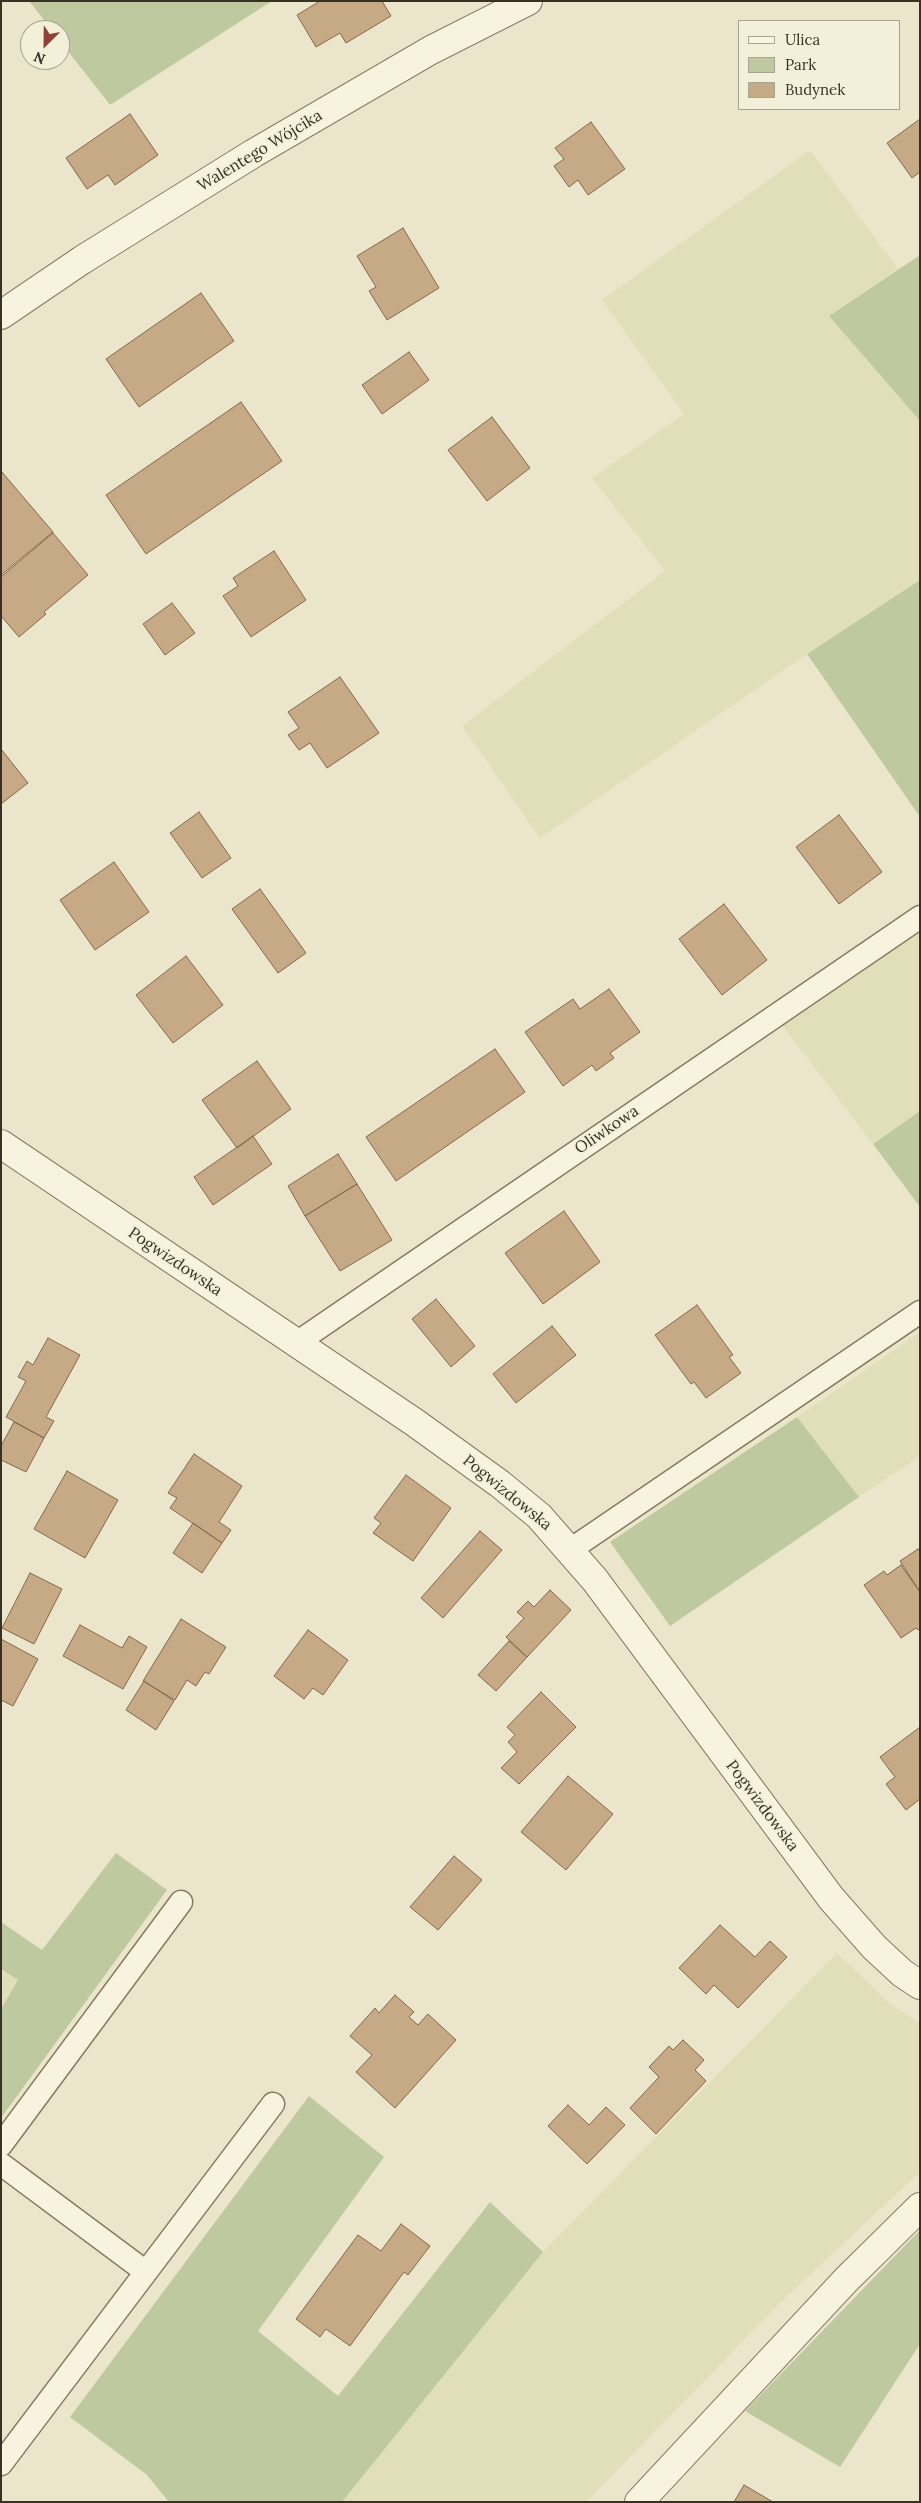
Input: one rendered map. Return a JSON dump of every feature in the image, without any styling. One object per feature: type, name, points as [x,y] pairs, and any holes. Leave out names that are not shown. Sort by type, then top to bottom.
[{"type":"street","name":"Walentego Wójcika","points":[[1,315],[82,260],[263,148],[431,50],[528,1]]},
{"type":"street","name":"Pogwizdowska","points":[[1,1144],[295,1344],[414,1422],[500,1484],[539,1516],[570,1550],[831,1898],[874,1946],[902,1973],[920,1985]]},
{"type":"street","points":[[639,2502],[846,2280],[920,2207]]},
{"type":"lane","name":"Oliwkowa","points":[[295,1344],[920,917]]},
{"type":"lane","points":[[570,1550],[920,1312]]},
{"type":"lane","points":[[1,2145],[181,1902]]},
{"type":"lane","points":[[1,2464],[273,2104]]},
{"type":"lane","points":[[1,2164],[146,2272]]},
{"type":"green space","points":[[29,1],[272,1],[110,105],[70,54],[70,20],[44,20]]},
{"type":"green space","points":[[810,150],[898,269],[829,316],[920,421],[920,580],[807,654],[540,838],[462,726],[665,571],[592,478],[684,414],[602,300]]},
{"type":"green space","points":[[920,255],[920,421],[829,316]]},
{"type":"green space","points":[[920,580],[920,817],[807,654]]},
{"type":"green space","points":[[920,932],[920,1111],[873,1144],[782,1025]]},
{"type":"green space","points":[[920,1111],[920,1207],[873,1144]]},
{"type":"green space","points":[[920,1332],[920,1456],[859,1497],[797,1417]]},
{"type":"green space","points":[[797,1417],[859,1497],[670,1626],[610,1542]]},
{"type":"green space","points":[[116,1853],[167,1890],[1,2118],[1,2009],[18,1980],[1,1969],[1,1922],[42,1950]]},
{"type":"green space","points":[[837,1953],[890,2004],[920,2023],[920,2172],[789,2294],[586,2502],[342,2502],[543,2252]]},
{"type":"green space","points":[[1,1969],[19,1980],[1,2009]]},
{"type":"green space","points":[[309,2096],[384,2157],[258,2331],[338,2396],[490,2202],[543,2252],[342,2502],[169,2502],[147,2475],[70,2417]]},
{"type":"green space","points":[[920,2230],[920,2344],[840,2467],[745,2411]]},
{"type":"building","points":[[320,1],[382,1],[391,16],[346,43],[340,33],[316,47],[297,15]]},
{"type":"building","points":[[130,114],[158,155],[115,185],[108,175],[87,189],[66,158]]},
{"type":"building","points":[[920,119],[920,172],[912,178],[887,143]]},
{"type":"building","points":[[591,122],[625,169],[588,195],[578,180],[569,187],[554,166],[564,159],[555,148]]},
{"type":"building","points":[[403,228],[439,288],[387,320],[369,291],[376,287],[357,256]]},
{"type":"building","points":[[201,293],[234,341],[139,407],[106,359]]},
{"type":"building","points":[[409,352],[429,380],[382,414],[362,385]]},
{"type":"building","points":[[241,402],[282,461],[146,554],[106,495]]},
{"type":"building","points":[[492,417],[530,468],[487,501],[448,450]]},
{"type":"building","points":[[1,471],[53,532],[1,575]]},
{"type":"building","points":[[53,533],[88,575],[44,612],[46,614],[19,637],[1,616],[1,577]]},
{"type":"building","points":[[274,551],[306,600],[251,637],[223,596],[238,586],[233,578]]},
{"type":"building","points":[[172,603],[195,633],[165,655],[143,624]]},
{"type":"building","points":[[340,677],[379,733],[327,768],[310,743],[299,750],[288,735],[299,728],[288,712]]},
{"type":"building","points":[[1,749],[28,783],[1,804]]},
{"type":"building","points":[[199,812],[231,858],[202,878],[170,833]]},
{"type":"building","points":[[839,815],[882,872],[839,904],[796,847]]},
{"type":"building","points":[[114,862],[149,912],[95,950],[60,900]]},
{"type":"building","points":[[260,889],[306,953],[278,973],[232,909]]},
{"type":"building","points":[[724,904],[767,960],[722,995],[679,939]]},
{"type":"building","points":[[186,956],[223,1005],[173,1043],[136,995]]},
{"type":"building","points":[[609,989],[640,1032],[610,1053],[614,1058],[596,1071],[592,1065],[563,1086],[525,1032],[573,999],[580,1009]]},
{"type":"building","points":[[495,1049],[525,1092],[396,1181],[366,1137]]},
{"type":"building","points":[[257,1061],[291,1109],[237,1148],[202,1100]]},
{"type":"building","points":[[253,1136],[272,1164],[213,1205],[194,1177]]},
{"type":"building","points":[[338,1154],[357,1184],[305,1216],[288,1186]]},
{"type":"building","points":[[357,1184],[392,1240],[340,1271],[305,1216]]},
{"type":"building","points":[[564,1211],[600,1262],[543,1304],[505,1253]]},
{"type":"building","points":[[436,1299],[475,1346],[451,1367],[412,1319]]},
{"type":"building","points":[[697,1305],[733,1355],[729,1357],[741,1373],[706,1398],[694,1382],[691,1384],[655,1335]]},
{"type":"building","points":[[552,1326],[576,1355],[516,1403],[493,1374]]},
{"type":"building","points":[[48,1338],[80,1355],[46,1417],[54,1421],[44,1438],[6,1417],[26,1381],[18,1377],[27,1361],[33,1365]]},
{"type":"building","points":[[14,1422],[44,1438],[26,1472],[1,1460],[1,1446]]},
{"type":"building","points":[[194,1454],[242,1486],[219,1522],[231,1530],[222,1543],[170,1508],[177,1498],[168,1493]]},
{"type":"building","points":[[67,1471],[118,1500],[85,1558],[34,1529]]},
{"type":"building","points":[[406,1475],[451,1508],[413,1561],[373,1533],[381,1523],[374,1518]]},
{"type":"building","points":[[193,1523],[222,1543],[202,1573],[173,1553]]},
{"type":"building","points":[[480,1531],[502,1550],[443,1618],[421,1598]]},
{"type":"building","points":[[918,1549],[920,1551],[920,1592],[900,1561]]},
{"type":"building","points":[[901,1565],[920,1592],[920,1629],[916,1628],[901,1638],[864,1585],[884,1571],[887,1575]]},
{"type":"building","points":[[30,1573],[62,1589],[34,1644],[2,1628]]},
{"type":"building","points":[[550,1590],[571,1610],[527,1657],[506,1637],[524,1618],[517,1612],[528,1601],[534,1607]]},
{"type":"building","points":[[181,1619],[226,1647],[209,1674],[205,1672],[196,1686],[187,1680],[175,1700],[143,1681]]},
{"type":"building","points":[[80,1625],[122,1648],[129,1636],[147,1647],[123,1689],[63,1656]]},
{"type":"building","points":[[308,1630],[348,1660],[323,1695],[313,1688],[304,1699],[274,1676]]},
{"type":"building","points":[[1,1639],[38,1659],[13,1706],[1,1700]]},
{"type":"building","points":[[509,1641],[527,1657],[496,1691],[478,1675]]},
{"type":"building","points":[[144,1681],[174,1701],[156,1730],[126,1710]]},
{"type":"building","points":[[541,1692],[576,1727],[519,1784],[501,1768],[517,1752],[508,1742],[515,1735],[507,1727]]},
{"type":"building","points":[[920,1727],[920,1799],[906,1810],[886,1784],[895,1777],[880,1757]]},
{"type":"building","points":[[568,1776],[613,1814],[566,1870],[521,1832]]},
{"type":"building","points":[[454,1856],[482,1880],[438,1930],[410,1907]]},
{"type":"building","points":[[720,1925],[755,1957],[770,1941],[787,1957],[738,2008],[714,1985],[706,1994],[679,1968]]},
{"type":"building","points":[[395,1995],[414,2012],[409,2017],[418,2025],[428,2014],[456,2040],[395,2108],[356,2072],[372,2055],[350,2036],[375,2008],[379,2013]]},
{"type":"building","points":[[683,2040],[704,2060],[695,2070],[706,2081],[656,2134],[630,2108],[659,2077],[649,2067],[669,2046],[673,2050]]},
{"type":"building","points":[[568,2105],[589,2125],[606,2107],[625,2125],[587,2164],[548,2126]]},
{"type":"building","points":[[401,2224],[430,2246],[408,2275],[404,2272],[350,2346],[326,2329],[320,2337],[296,2319],[358,2235],[381,2251]]},
{"type":"building","points":[[744,2485],[773,2502],[734,2502]]}]
